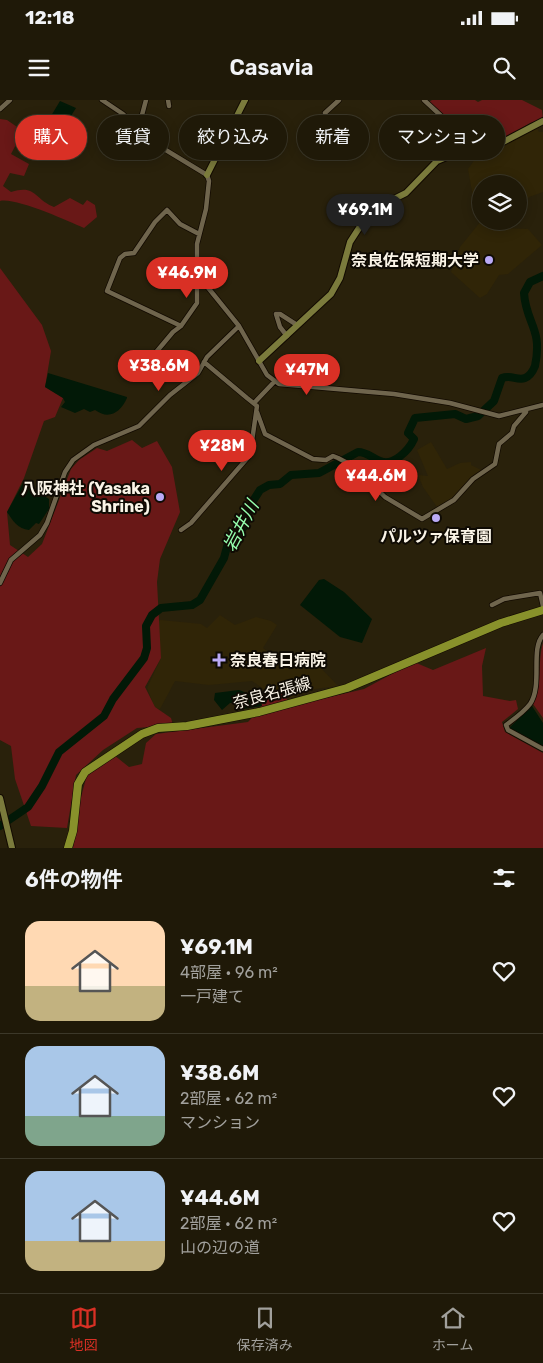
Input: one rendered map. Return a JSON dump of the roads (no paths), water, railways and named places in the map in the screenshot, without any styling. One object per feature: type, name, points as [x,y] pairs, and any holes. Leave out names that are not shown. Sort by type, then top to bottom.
[{"type":"main road","name":"奈良名張線","points":[[68,848],[72,839],[78,784],[85,772],[142,734],[158,728],[187,726],[260,712],[347,688],[501,624],[543,610]]},
{"type":"street","points":[[0,109],[8,100]]},
{"type":"street","points":[[102,100],[124,115]]},
{"type":"street","points":[[142,115],[146,100]]},
{"type":"street","points":[[168,100],[169,106]]},
{"type":"street","points":[[207,175],[245,100]]},
{"type":"street","points":[[325,113],[339,100]]},
{"type":"street","points":[[424,100],[440,115]]},
{"type":"street","points":[[505,141],[543,121]]},
{"type":"street","points":[[147,363],[173,332],[181,326],[197,303],[197,244],[206,209],[209,181],[207,175],[169,152]]},
{"type":"street","points":[[259,362],[331,294],[340,278],[352,238],[370,211],[406,193],[439,160]]},
{"type":"street","points":[[181,326],[107,291],[120,258],[125,254],[134,253],[155,222],[167,210],[180,224],[199,234]]},
{"type":"street","points":[[197,274],[239,326],[267,375],[279,384],[394,394],[450,403],[499,416],[526,411],[543,404]]},
{"type":"street","points":[[287,336],[280,327],[276,314],[280,314],[297,325]]},
{"type":"street","points":[[0,583],[11,560],[40,535],[48,523],[65,472],[73,460],[94,445],[139,426],[170,395],[198,373],[204,362],[239,326]]},
{"type":"street","points":[[204,362],[247,398],[255,402]]},
{"type":"street","points":[[255,402],[274,382]]},
{"type":"street","points":[[255,402],[265,434],[313,459],[326,460],[333,456],[353,466],[385,497],[422,519],[454,500],[473,479],[495,464],[499,444],[512,433],[514,426],[526,411]]},
{"type":"street","points":[[181,530],[191,523],[250,455],[257,412]]},
{"type":"street","points":[[492,605],[504,599],[540,593],[543,606]]},
{"type":"street","points":[[543,636],[538,644],[538,669],[533,698],[506,725],[508,730],[543,750]]},
{"type":"street","points":[[0,798],[12,848]]},
{"type":"waterway","name":"岩井川","points":[[0,826],[28,807],[42,786],[59,752],[104,716],[113,699],[144,658],[147,648],[146,626],[152,615],[161,608],[192,605],[200,600],[224,558],[228,543],[244,527],[253,501],[260,490],[269,485],[280,484],[291,475],[319,473],[358,452],[385,462],[395,460],[408,448],[414,439],[408,433],[415,418],[455,414],[466,419],[478,416],[494,401],[502,378],[522,379],[530,375],[535,366],[537,343],[536,334],[525,303],[524,293],[530,282],[543,276]]},
{"type":"place","name":"奈良佐保短期大学","points":[[489,260]]},
{"type":"place","name":"八阪神社 (Yasaka Shrine)","points":[[160,497]]},
{"type":"place","name":"パルツァ保育園","points":[[436,518]]},
{"type":"place","name":"奈良春日病院","points":[[219,660]]}]
